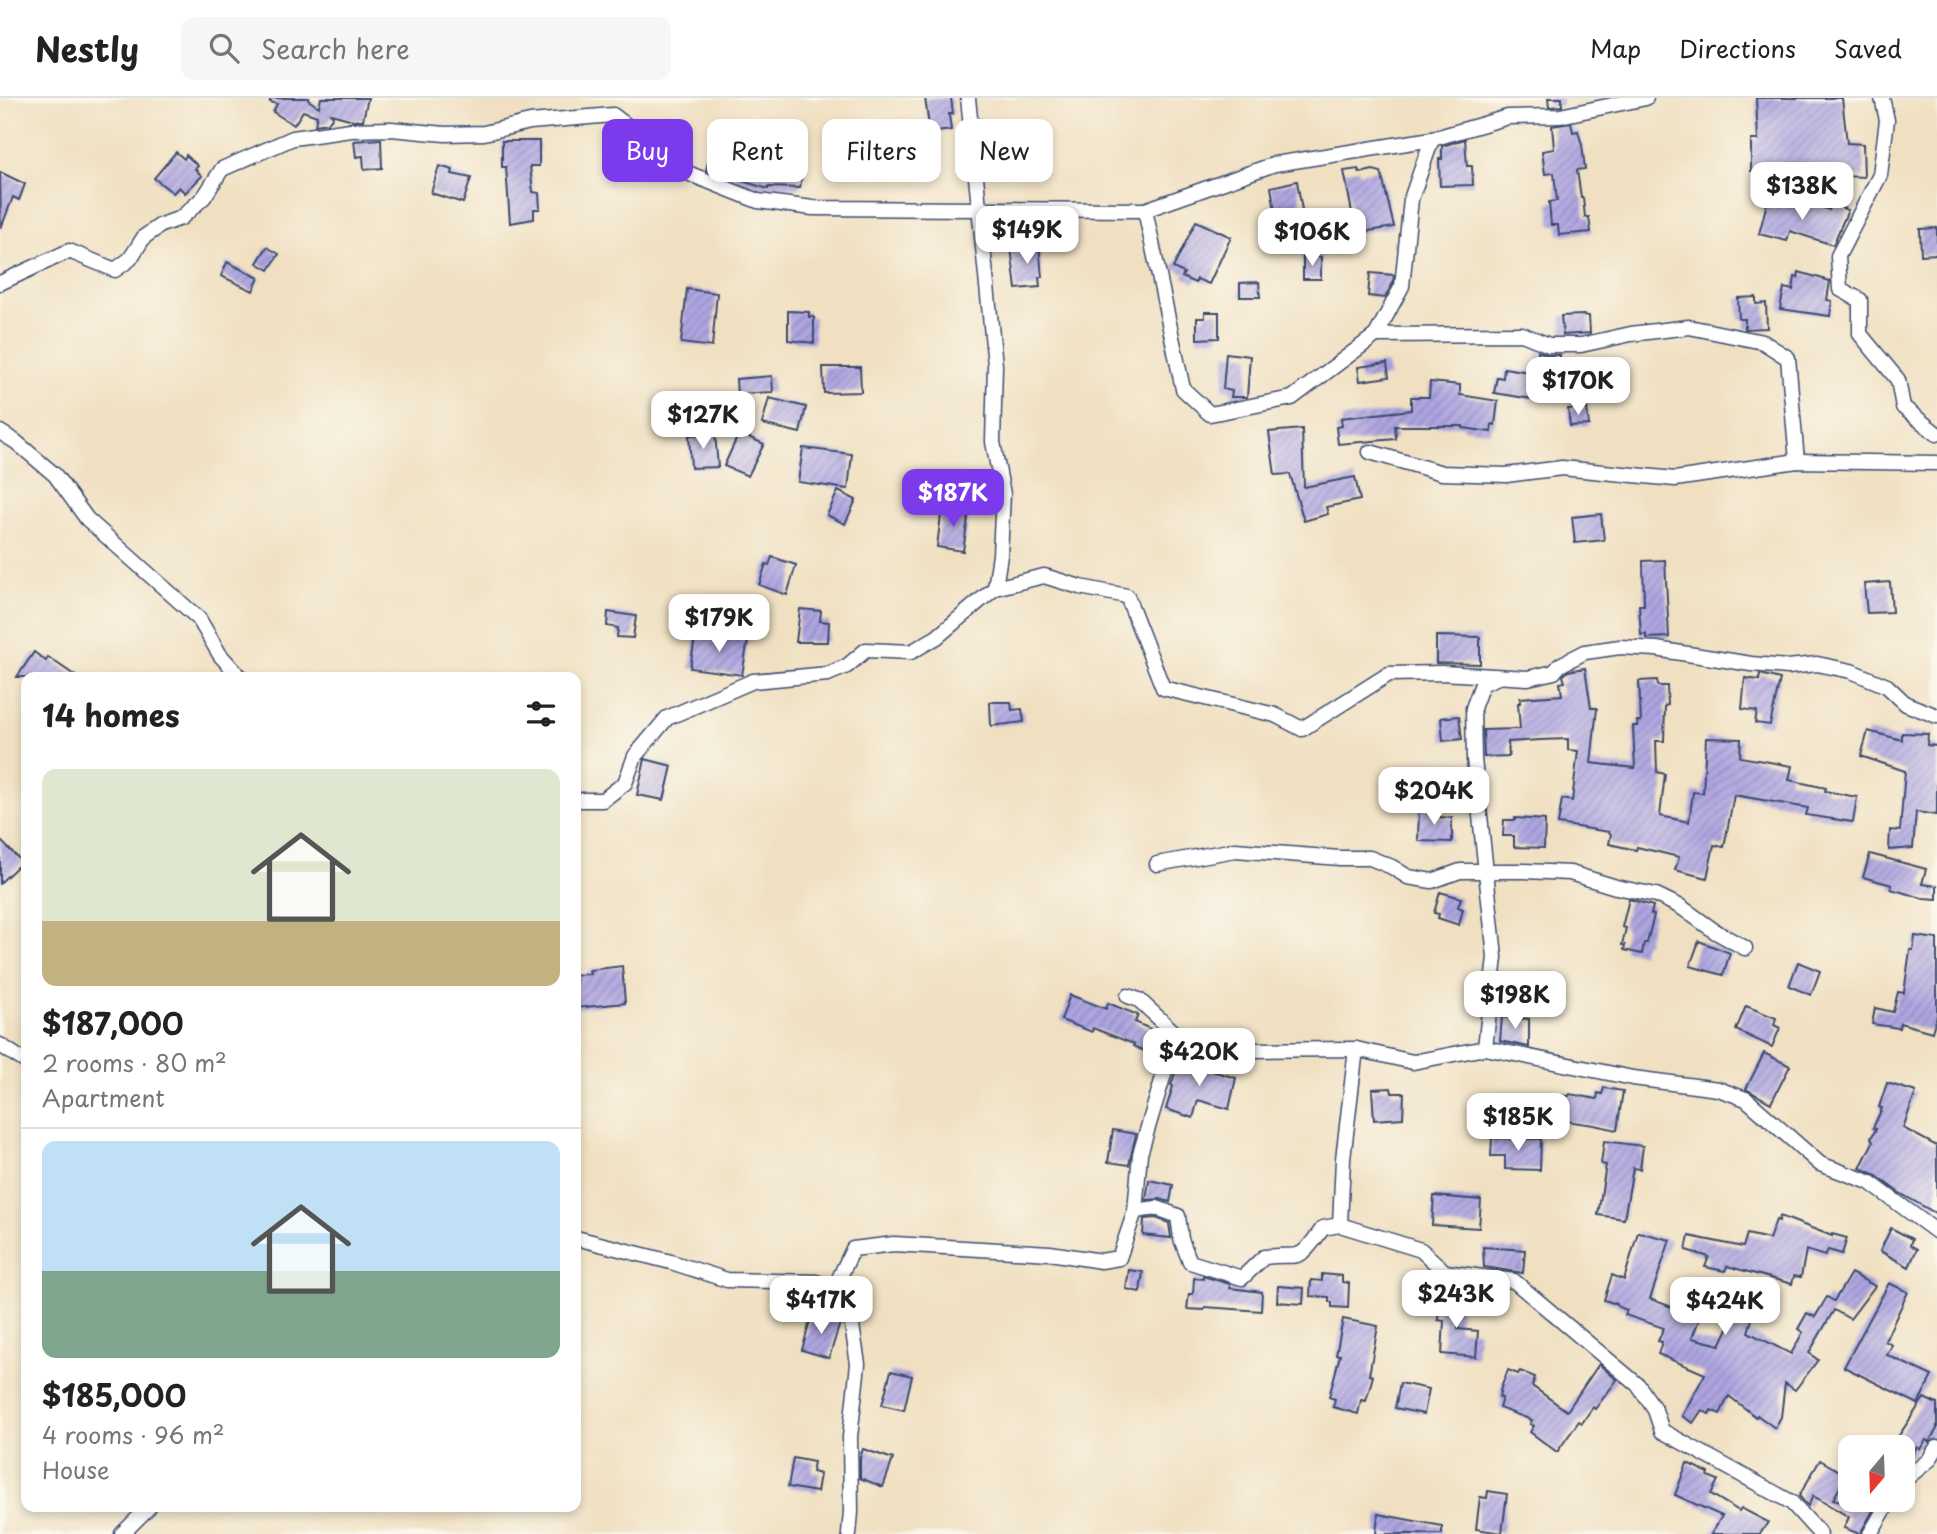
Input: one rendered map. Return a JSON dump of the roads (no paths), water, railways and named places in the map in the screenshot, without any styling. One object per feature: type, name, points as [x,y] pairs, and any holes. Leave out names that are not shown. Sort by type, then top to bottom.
[{"type":"street","points":[[968,98],[995,365],[993,442],[1003,494],[1000,555],[995,588]]},
{"type":"street","points":[[0,283],[69,251],[114,270],[130,259],[144,237],[161,225],[181,218],[204,197],[222,169],[293,138],[351,130],[484,133],[530,122],[613,115],[690,174],[758,201],[813,208],[1145,210],[1275,164],[1432,139],[1508,117],[1560,116],[1614,101],[1646,98]]},
{"type":"street","points":[[1882,98],[1887,120],[1880,175],[1838,256],[1840,289],[1860,300],[1860,334],[1898,380],[1903,407],[1937,434]]},
{"type":"street","points":[[1145,210],[1184,389],[1210,414],[1292,398],[1376,335],[1402,286],[1411,199],[1432,139]]},
{"type":"street","points":[[1376,335],[1522,334],[1549,345],[1581,345],[1631,334],[1689,327],[1763,342],[1788,358],[1797,461]]},
{"type":"street","points":[[0,432],[55,475],[87,519],[199,620],[220,655],[235,672]]},
{"type":"street","points":[[1370,452],[1442,473],[1506,475],[1563,468],[1675,479],[1797,461],[1937,463]]},
{"type":"street","points":[[581,800],[603,800],[625,783],[635,756],[667,718],[753,681],[828,674],[847,666],[866,650],[911,652],[937,637],[995,588],[1044,576],[1080,587],[1126,596],[1163,688],[1275,715],[1302,729],[1390,674],[1442,673],[1528,678],[1554,672],[1560,665],[1585,652],[1620,647],[1656,649],[1751,664],[1788,667],[1817,664],[1871,678],[1887,686],[1906,704],[1937,716]]},
{"type":"street","points":[[1485,1048],[1495,957],[1474,760],[1473,708],[1482,684],[1499,677]]},
{"type":"street","points":[[1157,864],[1235,850],[1370,858],[1408,877],[1432,881],[1460,871],[1570,873],[1616,887],[1657,895],[1681,907],[1716,932],[1745,948]]},
{"type":"street","points":[[1128,996],[1139,1000],[1176,1034],[1243,1050],[1356,1049],[1413,1062],[1485,1048],[1633,1078],[1718,1089],[1746,1099],[1820,1164],[1870,1182],[1937,1232]]},
{"type":"street","points":[[834,1289],[853,1249],[894,1244],[1050,1253],[1101,1261],[1119,1258],[1135,1211],[1140,1154],[1176,1034]]},
{"type":"street","points":[[0,1045],[21,1059]]},
{"type":"street","points":[[1340,1225],[1343,1159],[1356,1049]]},
{"type":"street","points":[[1135,1211],[1157,1208],[1178,1216],[1181,1238],[1190,1262],[1241,1278],[1264,1256],[1299,1256],[1306,1252],[1322,1228],[1340,1225],[1420,1250],[1446,1272],[1514,1280],[1638,1385],[1655,1410],[1662,1431],[1791,1502],[1820,1534]]},
{"type":"street","points":[[581,1239],[671,1262],[727,1280],[816,1282],[847,1293],[858,1364],[850,1437],[852,1512],[849,1534]]},
{"type":"street","points":[[1915,1471],[1928,1460],[1937,1447]]},
{"type":"street","points":[[122,1534],[144,1512]]},
{"type":"street","points":[[1870,1534],[1882,1512]]}]
